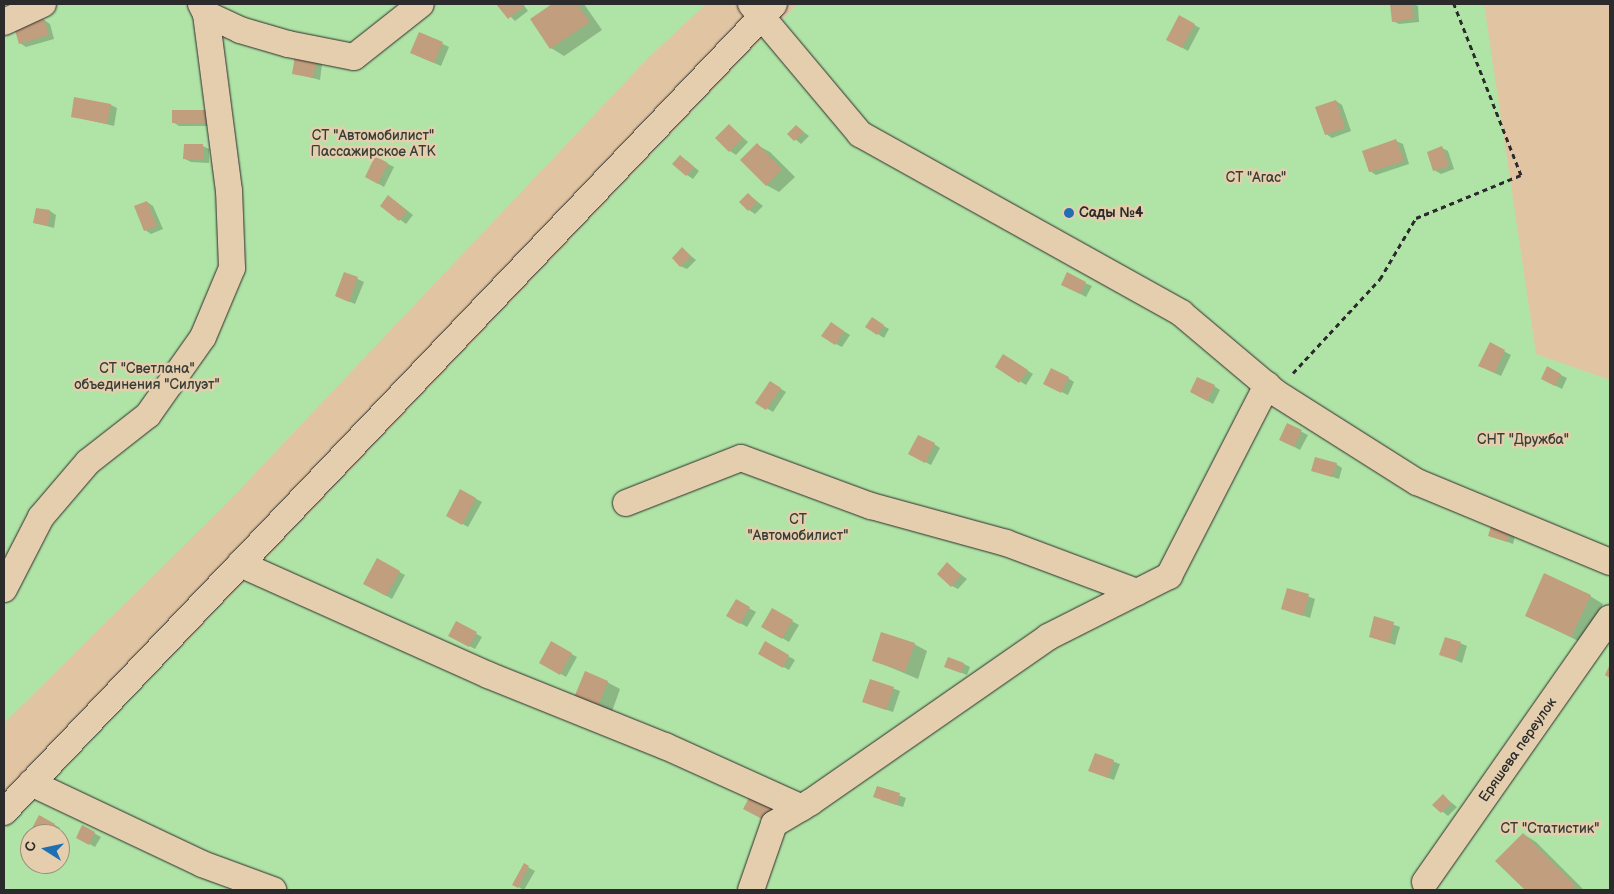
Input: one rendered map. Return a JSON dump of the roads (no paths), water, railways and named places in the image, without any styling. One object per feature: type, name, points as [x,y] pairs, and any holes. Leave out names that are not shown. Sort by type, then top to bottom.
[{"type":"street","points":[[4,22],[43,4]]},
{"type":"street","points":[[204,9],[240,30],[288,44],[354,57],[421,4]]},
{"type":"street","points":[[4,812],[240,564],[762,8],[860,134],[1181,314],[1272,389],[1417,482],[1610,562]]},
{"type":"street","points":[[4,589],[41,517],[88,462],[148,415],[203,337],[232,268],[229,191],[204,9]]},
{"type":"street","points":[[751,890],[774,824],[802,808],[1048,637],[1170,576],[1272,389]]},
{"type":"street","points":[[626,503],[742,458],[871,506],[1006,543],[1137,592]]},
{"type":"street","points":[[240,564],[488,675],[665,746],[802,808]]},
{"type":"street","name":"Еряшева переулок","points":[[1425,882],[1610,618]]},
{"type":"street","points":[[31,783],[202,864],[273,890]]},
{"type":"place","name":"Сады №4","points":[[1069,213]]},
{"type":"park label","name":"СТ \"Автомобилист\" Пассажирское АТК","points":[[373,144]]},
{"type":"park label","name":"СТ \"Агас\"","points":[[1256,178]]},
{"type":"park label","name":"СТ \"Светлана\" объединения \"Силуэт\"","points":[[147,378]]},
{"type":"park label","name":"СНТ \"Дружба\"","points":[[1523,440]]},
{"type":"park label","name":"СТ \"Автомобилист\"","points":[[798,528]]},
{"type":"park label","name":"СТ \"Статистик\"","points":[[1550,829]]}]
